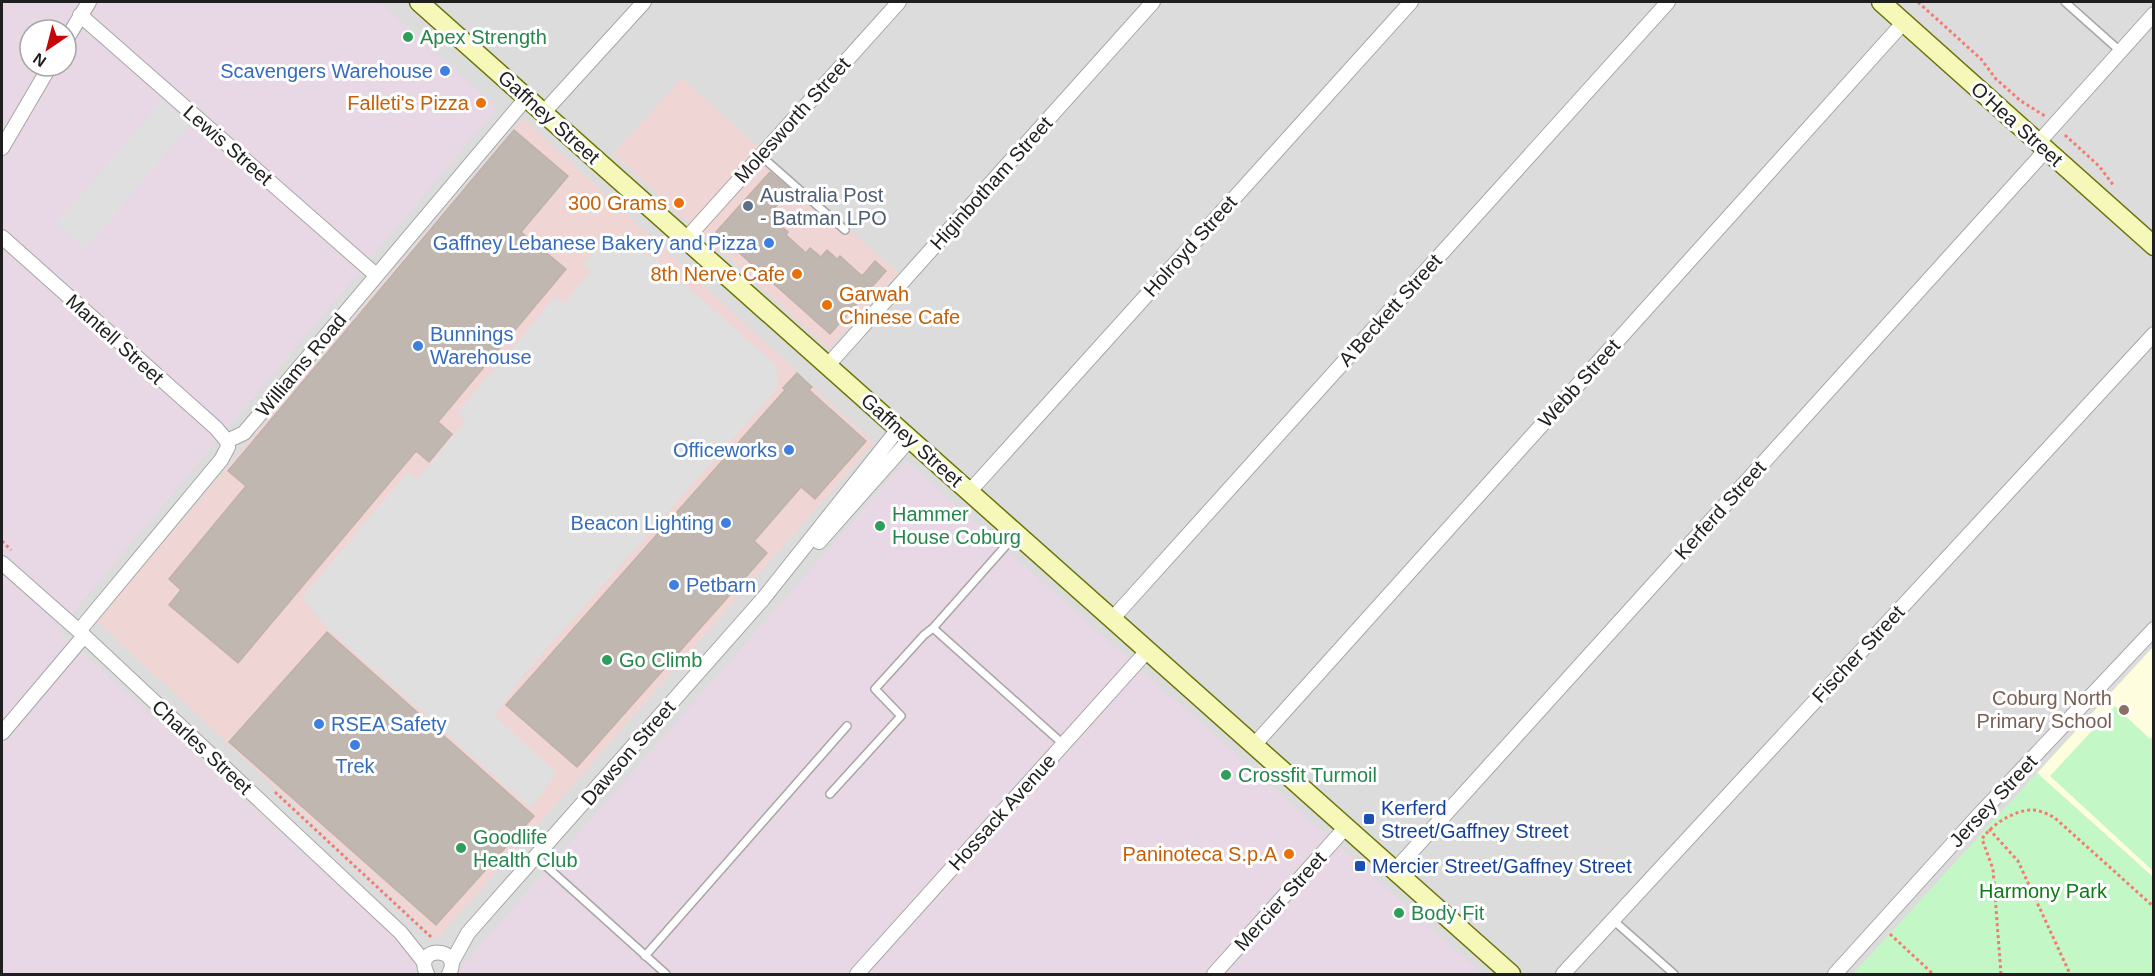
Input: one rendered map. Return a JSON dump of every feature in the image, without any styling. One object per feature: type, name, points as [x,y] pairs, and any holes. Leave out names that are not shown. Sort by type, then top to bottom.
[{"type":"main road","name":"Gaffney Street","points":[[419,2],[1511,975]]},
{"type":"main road","name":"O'Hea Street","points":[[1881,2],[2154,246]]},
{"type":"street","points":[[78,19],[88,2]]},
{"type":"street","points":[[544,112],[644,2]]},
{"type":"street","name":"Molesworth Street","points":[[686,239],[899,2]]},
{"type":"street","name":"Higinbotham Street","points":[[828,365],[1154,2]]},
{"type":"street","name":"Holroyd Street","points":[[970,491],[1411,2]]},
{"type":"street","name":"A'Beckett Street","points":[[1113,618],[1668,2]]},
{"type":"street","name":"Kerferd Street","points":[[1395,870],[2042,146],[2055,124],[2154,14]]},
{"type":"street","name":"Lewis Street","points":[[80,15],[376,275]]},
{"type":"street","name":"Webb Street","points":[[1254,745],[1904,22]]},
{"type":"street","points":[[2,148],[43,78]]},
{"type":"street","name":"Williams Road","points":[[227,441],[244,433],[527,97]]},
{"type":"street","name":"Mantell Street","points":[[2,237],[216,428],[227,441]]},
{"type":"street","name":"Fischer Street","points":[[1563,975],[2154,334]]},
{"type":"street","name":"Dawson Street","points":[[438,967],[763,599],[810,552],[905,433]]},
{"type":"street","points":[[2,733],[221,460],[228,447],[227,441]]},
{"type":"street","name":"Charles Street","points":[[2,563],[438,967]]},
{"type":"street","name":"Jersey Street","points":[[1835,975],[1984,810],[2154,629]]},
{"type":"street","name":"Hossack Avenue","points":[[856,975],[1148,650]]},
{"type":"street","name":"Mercier Street","points":[[1214,975],[1346,827]]},
{"type":"lane","points":[[2065,2],[2120,51]]},
{"type":"lane","points":[[760,155],[845,230]]},
{"type":"lane","points":[[831,794],[901,716],[875,689],[933,628],[1017,533]]},
{"type":"lane","points":[[933,628],[1063,744]]},
{"type":"lane","points":[[645,956],[847,726]]},
{"type":"lane","points":[[536,856],[666,975]]},
{"type":"lane","points":[[1613,920],[1674,975]]},
{"type":"path","points":[[1918,2],[1982,59],[1996,79],[2020,101],[2055,124],[2105,172],[2118,189]]},
{"type":"path","points":[[2001,975],[1993,869],[1982,839],[1989,829],[2019,812],[2041,811],[2055,818],[2154,907]]},
{"type":"path","points":[[1989,829],[2018,861],[2070,975]]},
{"type":"path","points":[[1890,934],[1933,975]]},
{"type":"shaded area","points":[[3,2],[2153,2],[2153,974],[2,974]]},
{"type":"shaded area","points":[[3,2],[380,2],[497,108],[58,630],[436,974],[2,974]]},
{"type":"shaded area","points":[[682,78],[898,273],[829,349],[613,154]]},
{"type":"shaded area","points":[[162,100],[191,124],[85,249],[56,224]]},
{"type":"shaded area","points":[[523,118],[874,443],[437,939],[97,621]]},
{"type":"shaded area","points":[[604,239],[655,258],[776,365],[778,388],[523,675],[495,716],[557,773],[531,808],[326,627],[302,597],[408,472],[417,479],[466,421],[457,413],[555,297],[564,304],[591,271],[583,264]]},
{"type":"shaded area","points":[[906,461],[1483,974],[455,974]]},
{"type":"shaded area","name":"Coburg North Primary School","points":[[2153,647],[2153,877],[2037,773]]},
{"type":"green space","name":"Coburg North Primary School","points":[[2115,706],[2150,739],[2153,736],[2153,871],[2050,776]]},
{"type":"green space","name":"Harmony Park","points":[[2037,773],[2153,877],[2153,974],[1853,974]]},
{"type":"building","name":"Bunnings Warehouse","points":[[514,130],[568,176],[521,232],[566,269],[438,422],[452,434],[429,462],[416,451],[238,663],[169,605],[181,590],[169,579],[246,486],[228,471]]},
{"type":"building","points":[[770,172],[791,190],[768,215],[788,232],[786,235],[806,253],[810,248],[821,257],[827,250],[837,259],[840,256],[862,276],[875,261],[886,271],[830,334],[716,232]]},
{"type":"building","points":[[797,373],[812,387],[809,390],[866,441],[815,499],[801,487],[754,541],[767,553],[577,767],[506,705],[785,390],[783,388]]},
{"type":"building","points":[[327,632],[534,816],[436,925],[229,742]]},
{"type":"place","name":"Apex Strength","points":[[408,37]]},
{"type":"place","name":"Scavengers Warehouse","points":[[445,71]]},
{"type":"place","name":"Falleti's Pizza","points":[[481,103]]},
{"type":"place","name":"300 Grams","points":[[679,203]]},
{"type":"place","name":"Australia Post - Batman LPO","points":[[748,206]]},
{"type":"place","name":"Gaffney Lebanese Bakery and Pizza","points":[[769,243]]},
{"type":"place","name":"8th Nerve Cafe","points":[[797,274]]},
{"type":"place","name":"Garwah Chinese Cafe","points":[[827,305]]},
{"type":"place","name":"Bunnings Warehouse","points":[[418,346]]},
{"type":"place","name":"Officeworks","points":[[789,450]]},
{"type":"place","name":"Beacon Lighting","points":[[726,523]]},
{"type":"place","name":"Hammer House Coburg","points":[[880,526]]},
{"type":"place","name":"Petbarn","points":[[674,585]]},
{"type":"place","name":"Go Climb","points":[[607,660]]},
{"type":"place","name":"Coburg North Primary School","points":[[2124,710]]},
{"type":"place","name":"RSEA Safety","points":[[319,724]]},
{"type":"place","name":"Trek","points":[[355,745]]},
{"type":"place","name":"Crossfit Turmoil","points":[[1226,775]]},
{"type":"place","name":"Kerferd Street/Gaffney Street","points":[[1369,819]]},
{"type":"place","name":"Goodlife Health Club","points":[[461,848]]},
{"type":"place","name":"Paninoteca S.p.A","points":[[1289,854]]},
{"type":"place","name":"Mercier Street/Gaffney Street","points":[[1360,866]]},
{"type":"place","name":"Body Fit","points":[[1399,913]]}]
